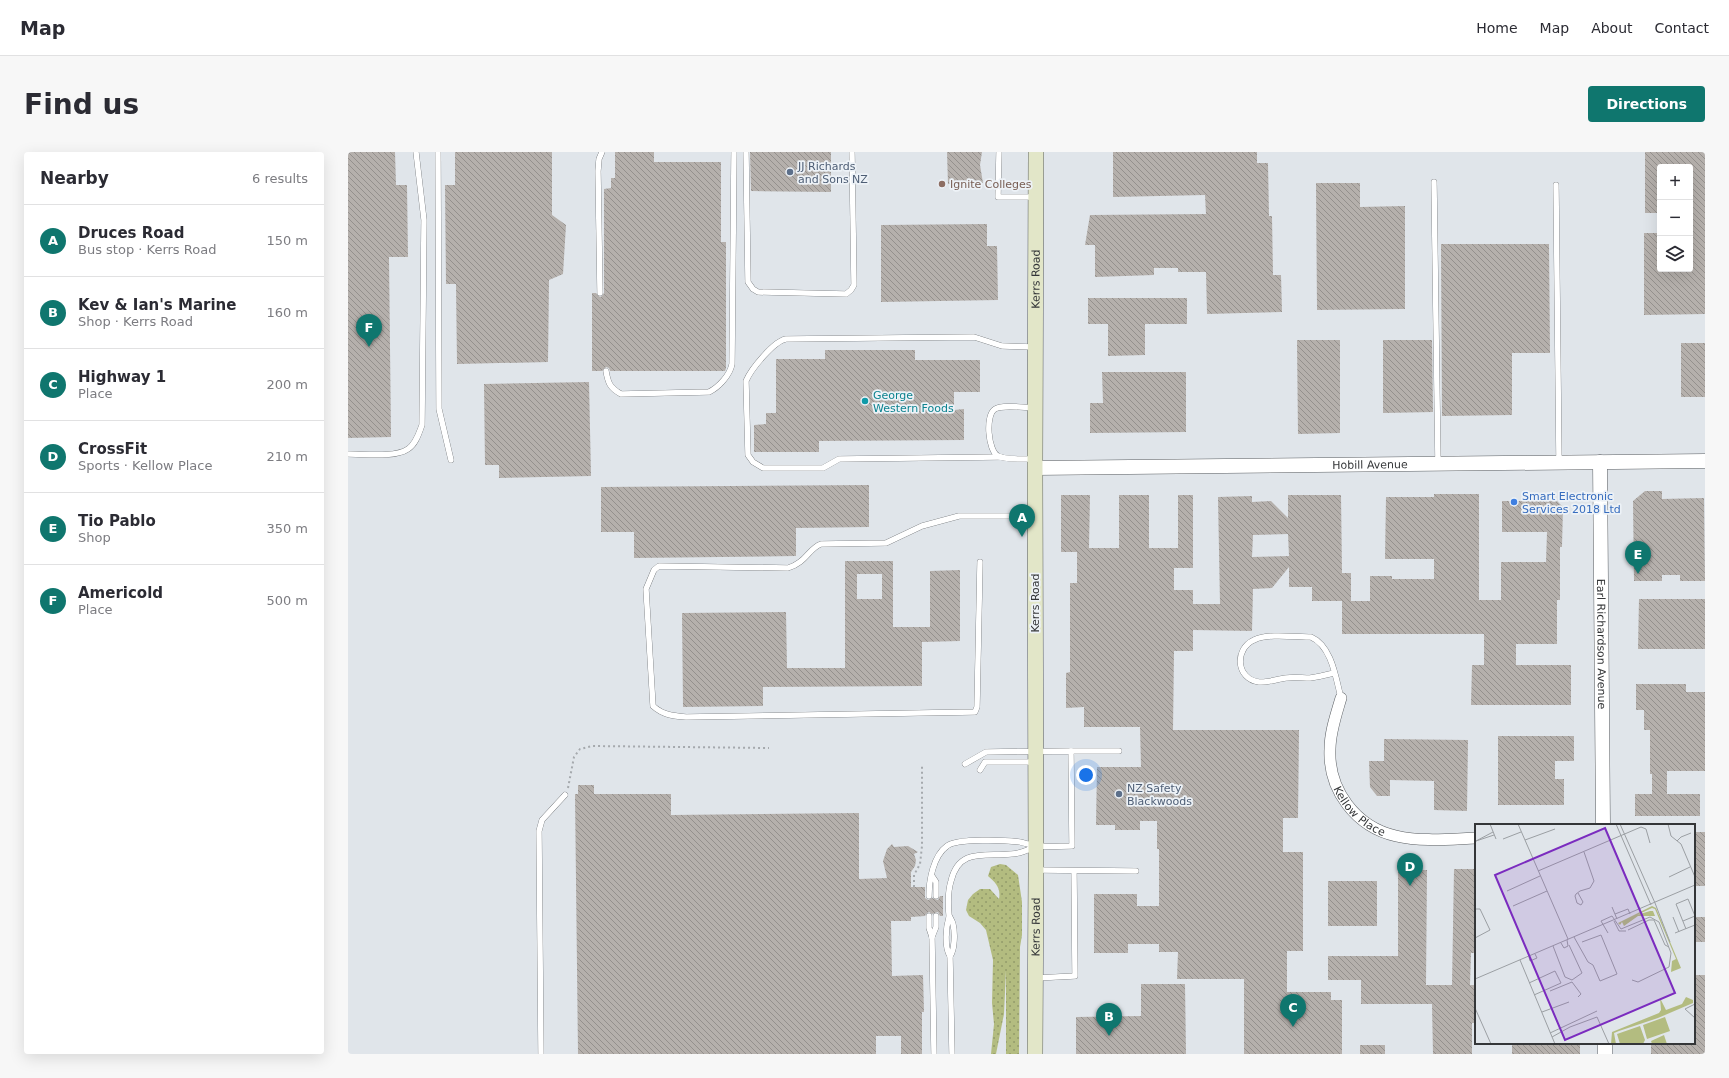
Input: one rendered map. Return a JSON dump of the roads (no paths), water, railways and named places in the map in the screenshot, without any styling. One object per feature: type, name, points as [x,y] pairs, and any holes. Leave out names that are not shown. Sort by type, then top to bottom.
[{"type":"main road","name":"Kerrs Road","points":[[1035,1054],[1036,152]]},
{"type":"street","name":"Hobill Avenue","points":[[1035,464],[1438,464],[1705,461]]},
{"type":"street","name":"Earl Richardson Avenue","points":[[1600,462],[1604,824]]},
{"type":"street","name":"Kellow Place","points":[[1341,698],[1332,734],[1330,762],[1332,775],[1337,789],[1345,803],[1370,826],[1397,837],[1432,839],[1475,838]]},
{"type":"lane","points":[[348,454],[389,454],[408,449],[414,443],[422,425],[424,220],[416,152]]},
{"type":"lane","points":[[438,152],[439,410],[451,460]]},
{"type":"lane","points":[[600,293],[598,172],[602,152]]},
{"type":"lane","points":[[606,371],[608,384],[621,394],[709,392],[729,374],[732,364],[734,152]]},
{"type":"lane","points":[[746,152],[748,282],[753,289],[758,292],[846,294],[854,284],[852,152]]},
{"type":"lane","points":[[999,152],[998,197],[1036,197]]},
{"type":"lane","points":[[1434,182],[1438,464]]},
{"type":"lane","points":[[1556,185],[1559,463]]},
{"type":"lane","points":[[1035,464],[1001,457],[839,459],[823,468],[763,468],[752,462],[748,455],[746,381],[750,373],[778,342],[786,339],[958,336],[974,337],[1002,346],[1036,347]]},
{"type":"lane","points":[[1001,457],[993,452],[991,448],[989,417],[993,411],[1002,407],[1035,408]]},
{"type":"lane","points":[[980,562],[977,707],[975,712],[686,717],[670,716],[660,712],[653,706],[646,589],[654,570],[659,566],[788,568],[802,562],[815,546],[821,544],[886,543],[922,526],[959,516],[1035,516]]},
{"type":"lane","points":[[1334,673],[1310,678],[1286,678],[1259,682],[1248,678],[1242,671],[1240,662],[1242,652],[1254,639],[1266,636],[1311,637],[1319,642],[1329,656],[1334,673],[1341,698]]},
{"type":"lane","points":[[932,896],[929,883],[932,876],[934,863],[947,845],[957,842],[1012,841],[1036,846],[1072,846],[1071,751]]},
{"type":"lane","points":[[980,770],[985,762],[1071,751],[1119,751]]},
{"type":"lane","points":[[965,764],[986,752],[1035,756]]},
{"type":"lane","points":[[541,1054],[539,831],[542,820],[565,795]]},
{"type":"lane","points":[[952,1054],[950,956],[953,952],[953,936],[952,923],[949,917],[951,881],[956,868],[963,860],[974,855],[1022,853],[1036,846]]},
{"type":"lane","points":[[1036,870],[1136,871]]},
{"type":"lane","points":[[1035,978],[1075,976],[1074,871]]},
{"type":"lane","points":[[929,916],[929,928],[932,937],[934,1054]]},
{"type":"lane","points":[[932,937],[936,927],[936,916]]},
{"type":"place","name":"JJ Richards and Sons NZ","points":[[790,172]]},
{"type":"place","name":"Ignite Colleges","points":[[942,184]]},
{"type":"place","name":"Americold","points":[[369,347]]},
{"type":"place","name":"George Western Foods","points":[[865,401]]},
{"type":"place","name":"Smart Electronic Services 2018 Ltd","points":[[1514,502]]},
{"type":"place","name":"Druces Road","points":[[1022,537]]},
{"type":"place","name":"Tio Pablo","points":[[1638,574]]},
{"type":"place","name":"NZ Safety Blackwoods","points":[[1119,794]]},
{"type":"place","name":"CrossFit","points":[[1410,886]]},
{"type":"place","name":"Highway 1","points":[[1293,1027]]},
{"type":"place","name":"Kev & Ian's Marine","points":[[1109,1036]]}]
